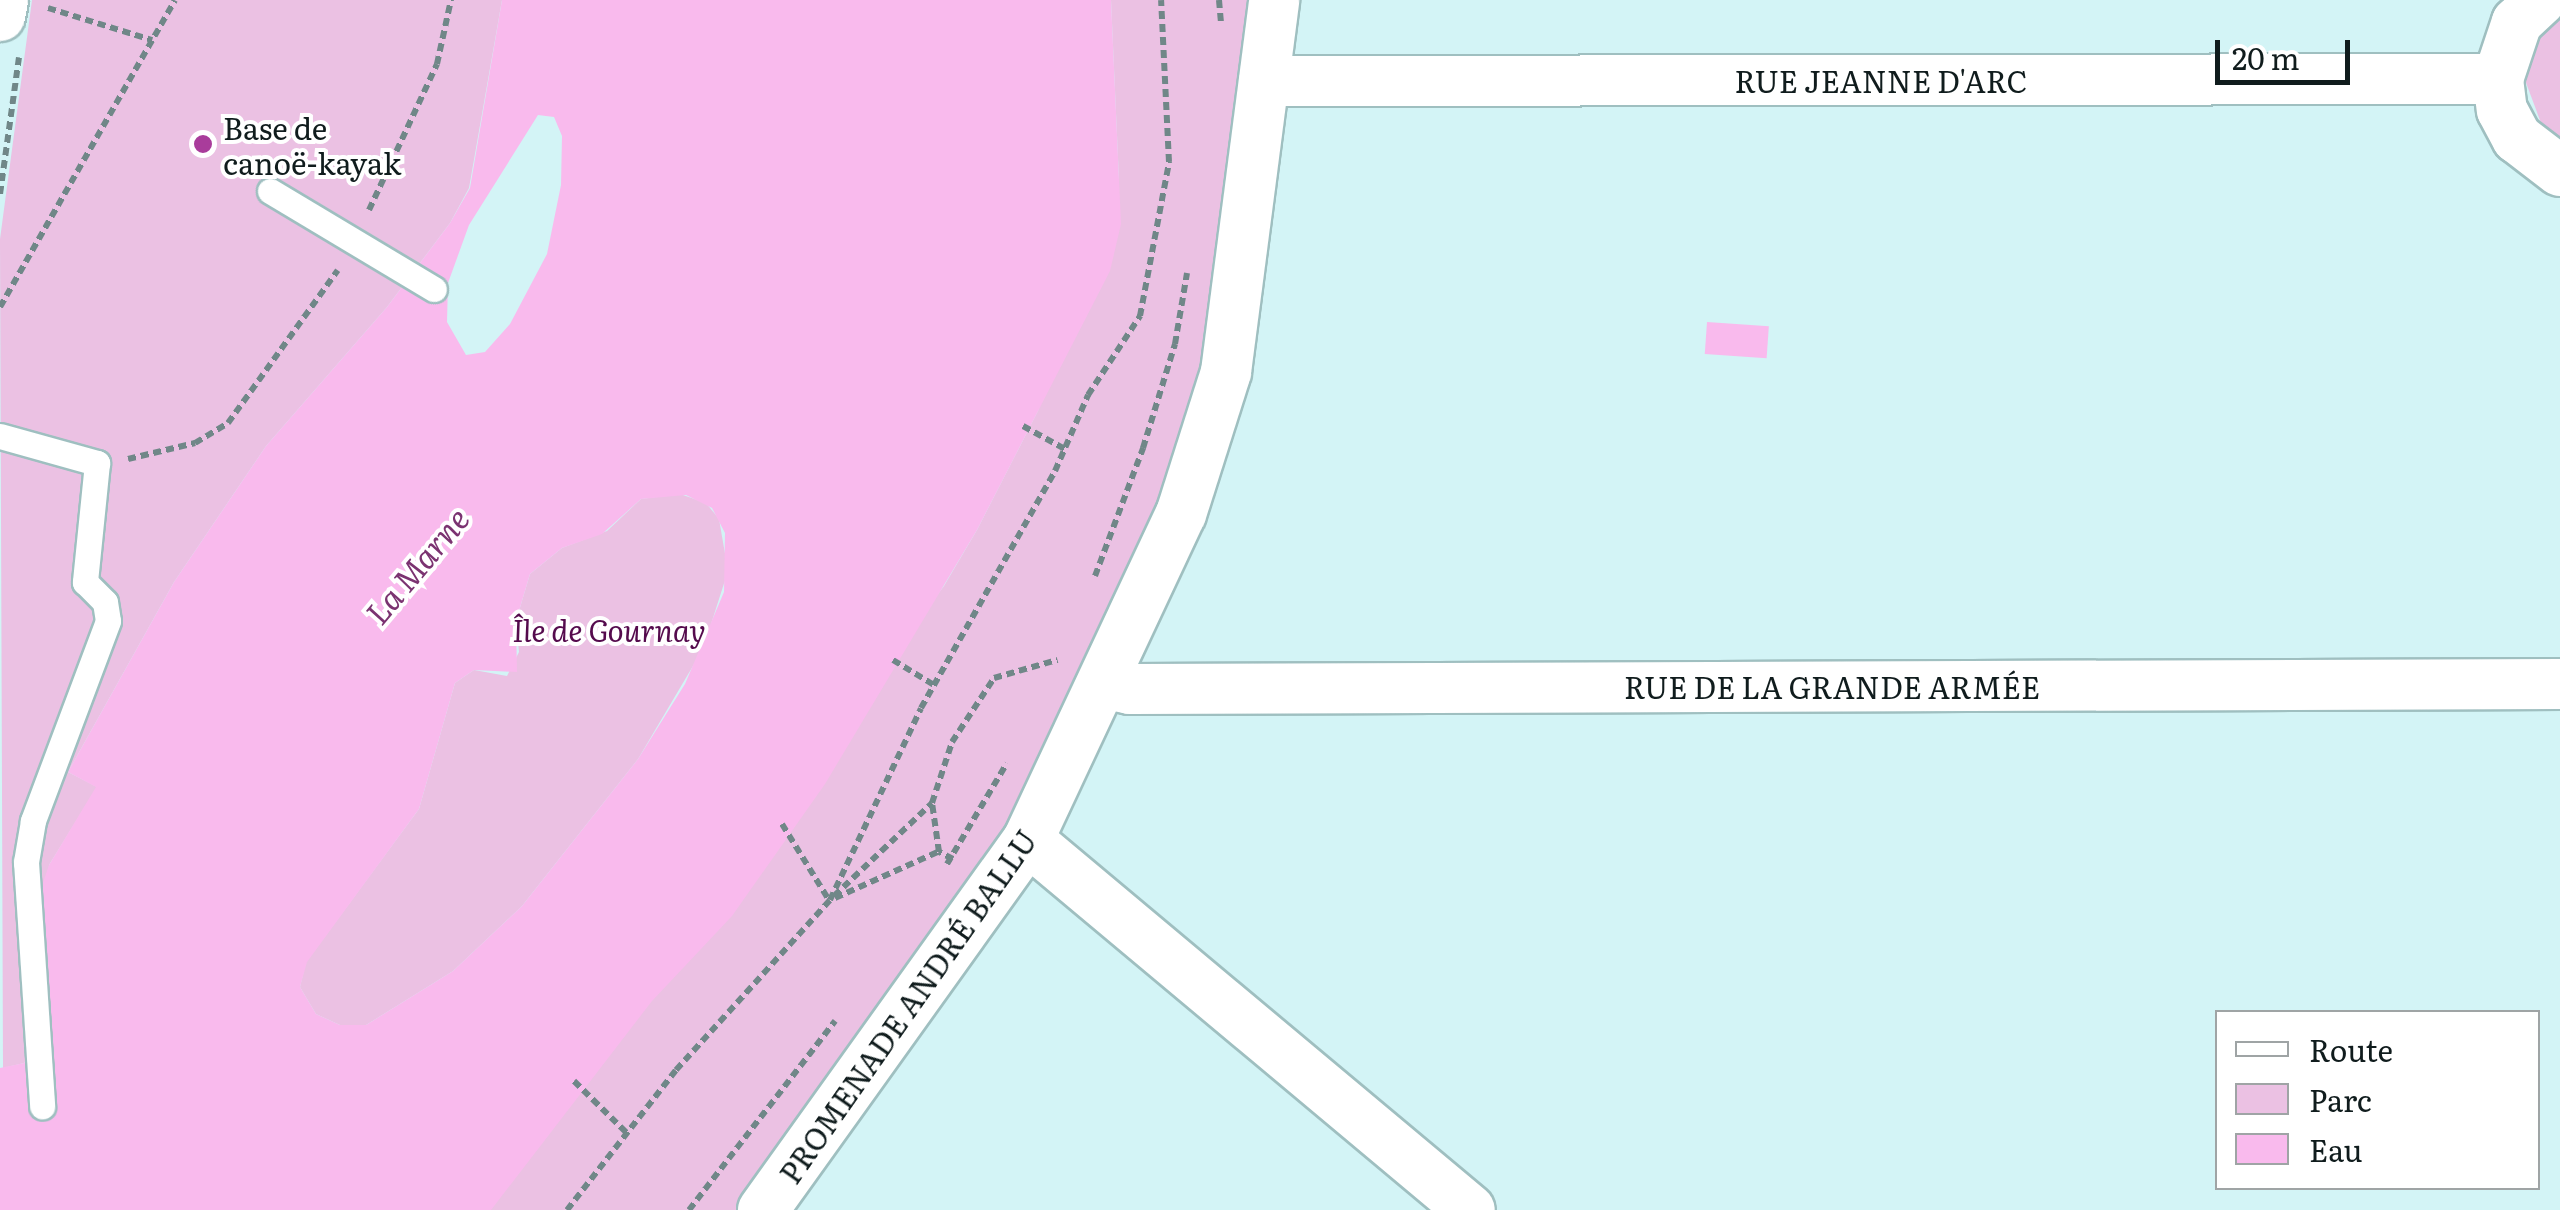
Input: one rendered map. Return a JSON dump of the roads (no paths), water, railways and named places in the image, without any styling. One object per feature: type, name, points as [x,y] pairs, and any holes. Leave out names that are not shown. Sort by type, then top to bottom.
[{"type":"street","name":"PROMENADE ANDRÉ BALLU","points":[[763,1210],[1028,840],[1105,684],[1216,416],[1274,0]]},
{"type":"street","points":[[2541,0],[2510,36],[2498,79],[2502,110],[2517,138],[2560,171]]},
{"type":"street","name":"RUE JEANNE D'ARC","points":[[1264,81],[2498,79]]},
{"type":"street","name":"RUE DE LA GRANDE ARMÉE","points":[[1105,684],[2560,684]]},
{"type":"street","points":[[1028,840],[1470,1210]]},
{"type":"lane","points":[[270,191],[434,289]]},
{"type":"lane","points":[[0,436],[96,463],[85,582],[105,602],[105,641],[34,821],[26,862],[42,1106]]},
{"type":"water","name":"La Marne","points":[[502,0],[1111,0],[1121,224],[1110,271],[977,530],[825,784],[732,916],[652,1001],[491,1210],[0,1210],[0,1068],[24,1063],[33,1052],[39,894],[49,865],[96,787],[68,772],[174,582],[266,446],[387,307],[450,223],[470,188]],"holes":[[[538,115],[554,117],[562,136],[561,185],[547,254],[510,324],[485,352],[466,355],[447,322],[448,283],[469,225]],[[686,495],[712,508],[725,533],[724,592],[685,684],[638,759],[522,906],[453,971],[366,1025],[340,1025],[316,1014],[300,987],[307,962],[419,809],[455,683],[474,670],[517,672],[516,621],[530,574],[562,548],[602,534],[641,499]]]},
{"type":"water","points":[[1707,322],[1769,326],[1767,358],[1705,354]]},
{"type":"place","name":"Base de canoë-kayak","points":[[203,144]]},
{"type":"park label","name":"Île de Gournay","points":[[609,629]]}]
